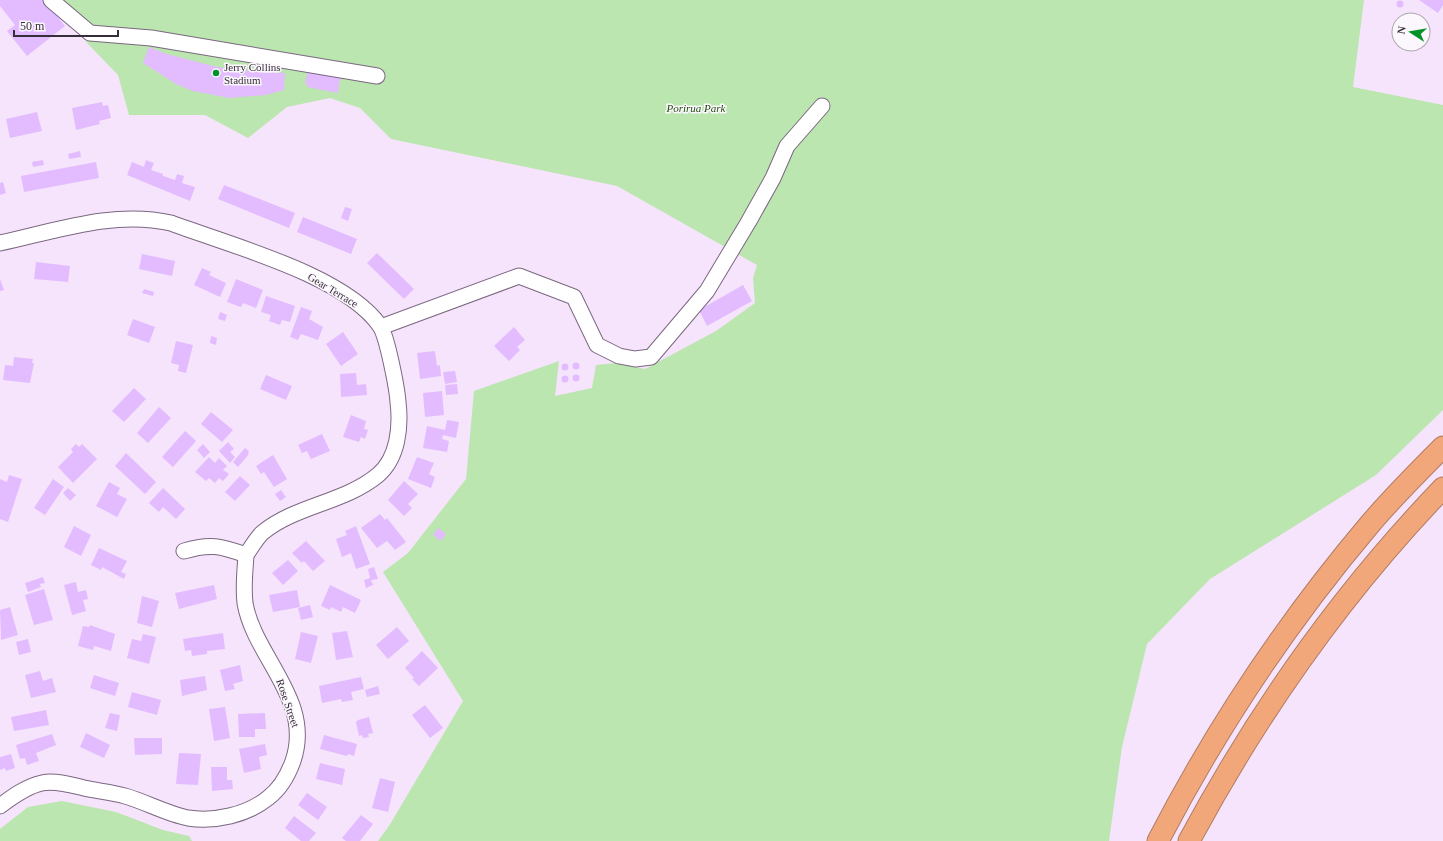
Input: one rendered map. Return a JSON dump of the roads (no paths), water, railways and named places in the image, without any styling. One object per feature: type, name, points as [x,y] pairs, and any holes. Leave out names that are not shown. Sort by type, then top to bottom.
[{"type":"highway","points":[[1158,841],[1199,764],[1281,637],[1371,523],[1443,447]]},
{"type":"highway","points":[[1189,841],[1235,759],[1304,654],[1361,580],[1443,488]]},
{"type":"street","points":[[51,0],[90,33],[152,38],[377,76]]},
{"type":"street","points":[[381,327],[519,276],[549,286],[574,297],[597,345],[619,356],[635,359],[650,357],[707,291],[749,221],[773,178],[788,146],[822,106]]},
{"type":"street","name":"Gear Terrace","points":[[0,243],[108,219],[154,219],[171,223],[299,269],[338,290],[361,306],[381,327],[395,378],[400,414],[396,443],[390,462],[379,474],[363,486],[290,516],[275,525],[262,534],[246,555]]},
{"type":"street","points":[[184,551],[200,546],[220,546],[246,555]]},
{"type":"street","name":"Rose Street","points":[[0,806],[16,794],[42,783],[71,785],[124,796],[188,818],[210,819],[242,813],[267,799],[276,791],[290,767],[295,754],[298,734],[296,718],[282,680],[254,630],[245,604],[244,582],[246,555]]},
{"type":"place","name":"Jerry Collins Stadium","points":[[216,73]]},
{"type":"park label","name":"Porirua Park","points":[[696,108]]}]
